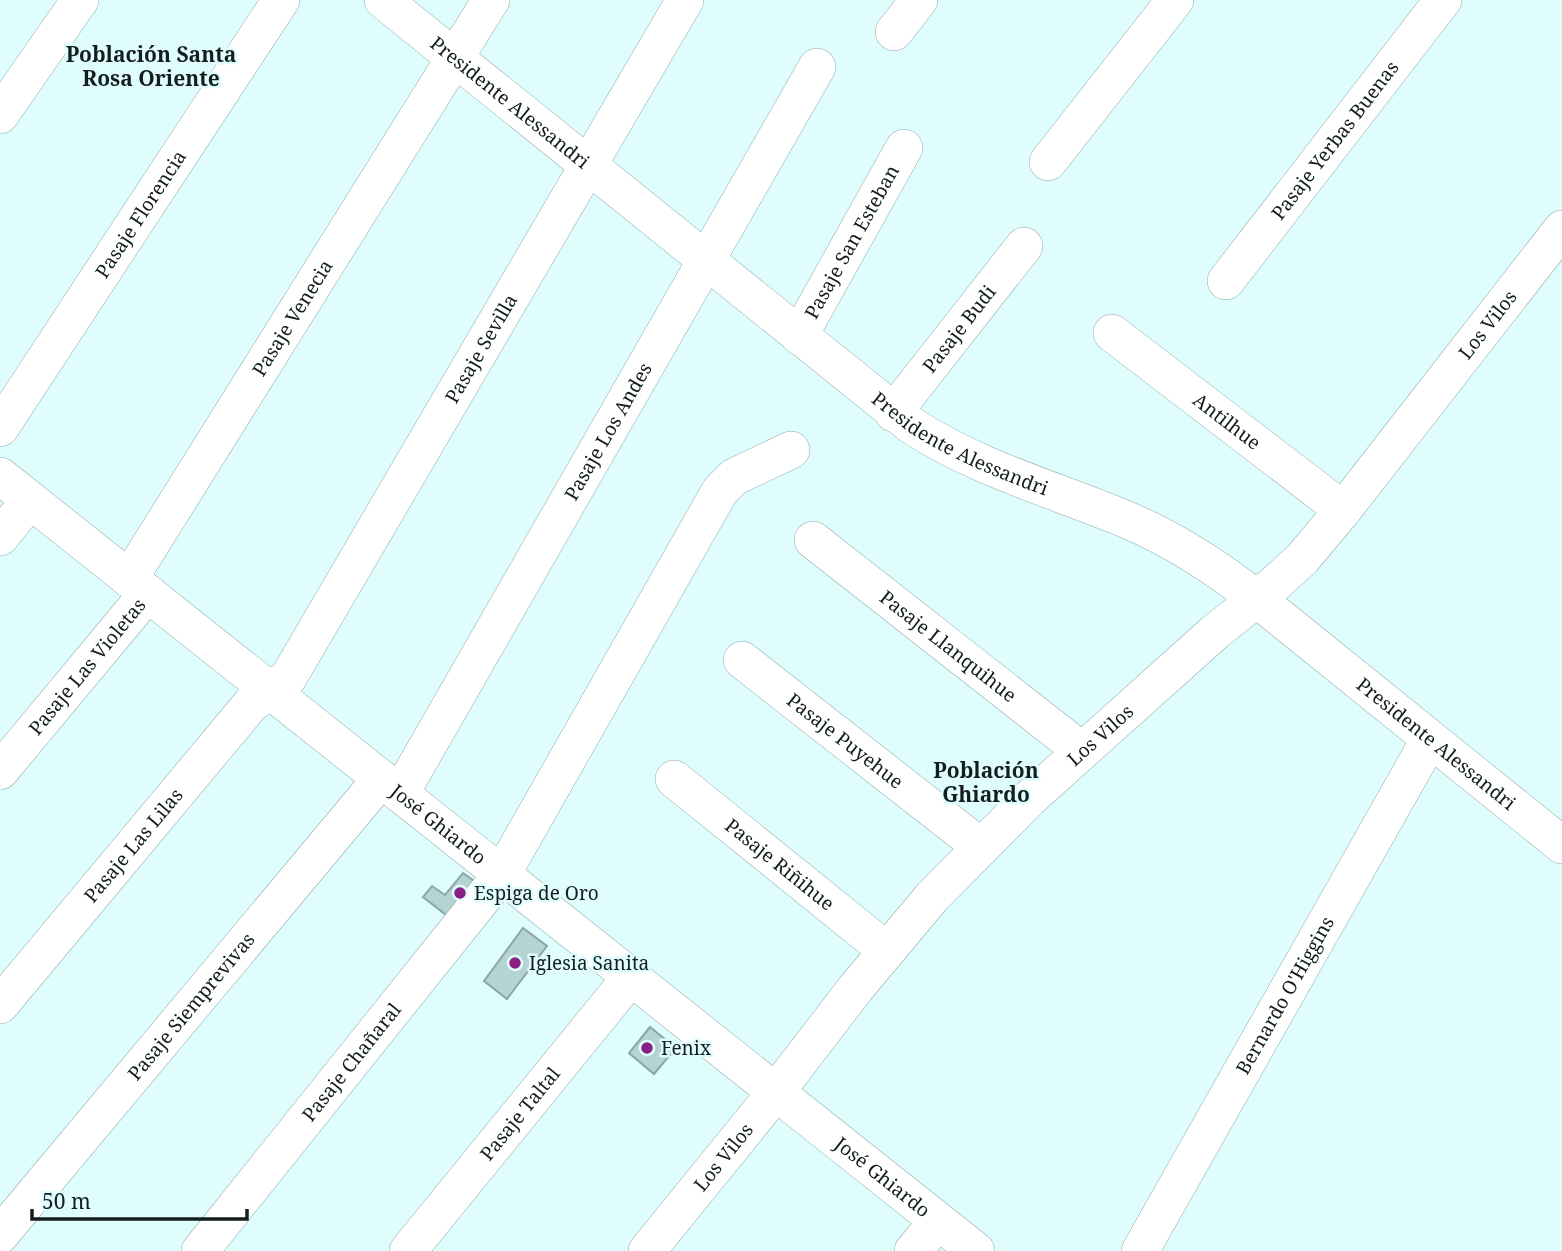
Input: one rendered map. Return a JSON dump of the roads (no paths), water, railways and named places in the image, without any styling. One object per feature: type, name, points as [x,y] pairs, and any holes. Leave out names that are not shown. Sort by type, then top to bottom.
[{"type":"street","points":[[0,115],[80,0]]},
{"type":"street","name":"Pasaje Florencia","points":[[0,428],[282,0]]},
{"type":"street","name":"Presidente Alessandri","points":[[383,0],[893,413],[929,437],[974,460],[1125,519],[1163,536],[1216,568],[1562,845]]},
{"type":"street","name":"Pasaje Venecia","points":[[139,586],[491,0]]},
{"type":"street","name":"Pasaje Sevilla","points":[[270,690],[288,678],[685,0]]},
{"type":"street","points":[[894,32],[919,0]]},
{"type":"street","points":[[1048,162],[1175,0]]},
{"type":"street","name":"Pasaje Yerbas Buenas","points":[[1226,281],[1443,0]]},
{"type":"street","name":"Pasaje Los Andes","points":[[391,786],[707,260],[817,67]]},
{"type":"street","name":"Pasaje San Esteban","points":[[799,336],[904,148]]},
{"type":"street","name":"Los Vilos","points":[[647,1251],[776,1092],[886,950],[932,897],[981,846],[1082,751],[1302,559],[1562,229]]},
{"type":"street","name":"Pasaje Budi","points":[[893,413],[1024,246]]},
{"type":"street","name":"Antilhue","points":[[1112,332],[1343,510]]},
{"type":"street","name":"Pasaje Chañaral","points":[[200,1251],[502,874],[720,491],[734,477],[791,450]]},
{"type":"street","name":"José Ghiardo","points":[[0,476],[976,1251]]},
{"type":"street","points":[[0,537],[30,500]]},
{"type":"street","name":"Pasaje Llanquihue","points":[[813,540],[1082,751]]},
{"type":"street","name":"Pasaje Las Violetas","points":[[0,771],[139,586]]},
{"type":"street","name":"Pasaje Puyehue","points":[[742,660],[981,846]]},
{"type":"street","name":"Pasaje Las Lilas","points":[[0,1005],[251,704],[270,690]]},
{"type":"street","name":"Bernardo O'Higgins","points":[[1140,1251],[1430,739]]},
{"type":"street","name":"Pasaje Riñihue","points":[[674,779],[886,950]]},
{"type":"street","name":"Pasaje Siemprevivas","points":[[0,1235],[391,786]]},
{"type":"street","name":"Pasaje Taltal","points":[[408,1251],[631,977]]},
{"type":"street","points":[[913,1251],[938,1221]]},
{"type":"place","name":"Espiga de Oro","points":[[460,893]]},
{"type":"place","name":"Iglesia Sanita","points":[[515,963]]},
{"type":"place","name":"Fenix","points":[[647,1048]]},
{"type":"district","name":"Población Santa Rosa Oriente","points":[[151,66]]},
{"type":"district","name":"Población Ghiardo","points":[[986,782]]}]
